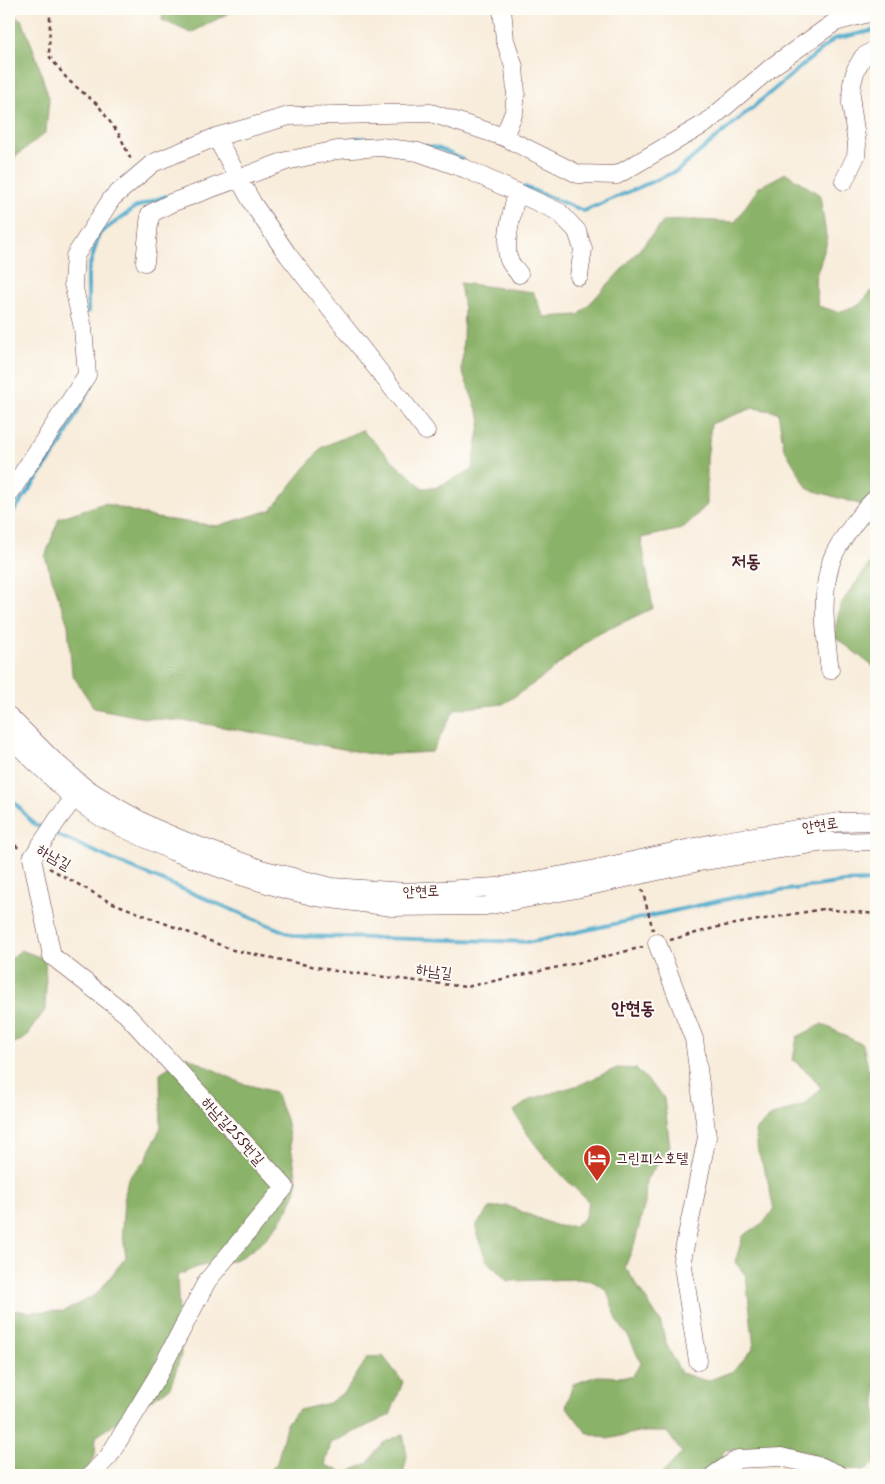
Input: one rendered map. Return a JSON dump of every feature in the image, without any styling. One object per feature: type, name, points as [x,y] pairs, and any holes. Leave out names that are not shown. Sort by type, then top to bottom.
[{"type":"street","points":[[502,9],[505,40],[514,67],[516,93],[514,112],[504,138]]},
{"type":"street","points":[[9,494],[87,375],[83,328],[73,284],[75,256],[112,198],[153,163],[216,137],[289,116],[431,113],[504,138],[578,174],[617,175],[706,123],[773,66],[835,22],[876,11]]},
{"type":"street","points":[[844,181],[856,156],[857,144],[851,102],[852,84],[856,69],[863,57],[876,49]]},
{"type":"street","points":[[216,137],[235,173],[288,255],[426,431]]},
{"type":"street","points":[[145,262],[150,214],[171,203],[235,173],[320,153],[381,147],[418,152],[466,169],[559,212],[577,231],[583,249],[579,276]]},
{"type":"street","points":[[517,192],[510,219],[508,246],[509,260],[519,274]]},
{"type":"street","points":[[830,670],[826,642],[826,581],[832,558],[866,507],[876,498]]},
{"type":"street","name":"안현로","points":[[9,716],[52,759],[102,818],[156,843],[244,877],[316,897],[392,907],[486,906],[576,889],[704,861],[824,842],[876,841]]},
{"type":"street","name":"안현로","points":[[9,737],[79,793],[118,808],[185,841],[261,869],[332,887],[406,892],[497,887],[592,870],[718,842],[840,822],[876,821]]},
{"type":"street","points":[[35,854],[58,819],[79,793]]},
{"type":"street","name":"하남길255번길","points":[[35,854],[52,956],[126,1014],[284,1186],[206,1281],[157,1378],[109,1456],[91,1475]]},
{"type":"street","points":[[655,937],[694,1039],[707,1137],[682,1260],[698,1361]]},
{"type":"street","points":[[714,1475],[738,1459],[781,1457],[822,1467],[840,1475]]},
{"type":"path","points":[[47,9],[50,18],[49,56],[68,80],[98,105],[120,136],[139,175]]},
{"type":"path","name":"하남길","points":[[9,840],[35,854],[108,900],[233,950],[336,971],[466,987],[591,960],[655,937],[823,909],[876,914]]},
{"type":"path","points":[[648,906],[655,937]]},
{"type":"green space","points":[[163,9],[236,9],[191,33],[162,20]]},
{"type":"green space","points":[[9,15],[22,20],[36,56],[49,99],[46,132],[9,162]]},
{"type":"green space","points":[[786,173],[820,195],[827,242],[815,279],[818,306],[838,312],[859,305],[876,286],[876,529],[859,504],[808,489],[784,448],[778,412],[753,408],[711,424],[707,459],[707,505],[682,529],[641,538],[653,608],[592,637],[542,678],[503,704],[455,709],[432,752],[376,755],[195,722],[145,718],[94,708],[72,674],[68,625],[45,557],[59,518],[104,503],[156,518],[217,526],[271,510],[322,447],[362,430],[423,488],[435,488],[472,470],[481,420],[462,371],[464,309],[460,283],[533,292],[544,317],[579,315],[664,221],[735,222],[759,187]]},
{"type":"green space","points":[[876,555],[875,668],[834,636],[840,605]]},
{"type":"green space","points":[[21,950],[45,959],[45,1010],[24,1039],[9,1045],[9,960]]},
{"type":"green space","points":[[822,1024],[863,1045],[870,1077],[876,1077],[876,1463],[863,1470],[844,1469],[804,1451],[780,1447],[725,1450],[718,1462],[698,1475],[661,1475],[682,1453],[667,1432],[638,1432],[608,1439],[586,1432],[566,1406],[573,1384],[597,1376],[632,1377],[641,1363],[630,1339],[618,1322],[607,1291],[592,1281],[578,1279],[507,1281],[487,1261],[477,1235],[477,1224],[490,1208],[508,1206],[557,1226],[574,1226],[584,1219],[589,1202],[538,1148],[514,1111],[531,1099],[579,1085],[617,1068],[637,1069],[664,1098],[670,1147],[646,1180],[645,1203],[635,1242],[625,1267],[660,1321],[667,1346],[681,1373],[707,1381],[733,1371],[754,1348],[746,1276],[735,1262],[743,1236],[764,1222],[774,1210],[767,1177],[758,1152],[755,1131],[770,1117],[805,1104],[821,1088],[811,1075],[793,1060],[797,1037]]},
{"type":"green space","points":[[186,1056],[241,1083],[275,1092],[286,1119],[297,1180],[291,1203],[276,1227],[257,1247],[231,1261],[198,1267],[177,1276],[181,1355],[170,1388],[120,1419],[96,1437],[95,1455],[86,1475],[9,1475],[9,1310],[29,1312],[64,1311],[97,1294],[126,1257],[122,1229],[128,1178],[145,1161],[161,1127],[160,1073]]},
{"type":"green space","points":[[383,1356],[403,1382],[390,1415],[331,1443],[325,1465],[346,1473],[368,1463],[383,1443],[403,1434],[407,1456],[403,1475],[267,1475],[277,1463],[287,1422],[299,1410],[329,1403],[346,1391],[368,1357]]},
{"type":"waterway","points":[[525,187],[584,211],[677,171],[834,39],[876,30]]},
{"type":"waterway","points":[[342,142],[359,138],[375,140]]},
{"type":"waterway","points":[[424,146],[438,148],[462,159]]},
{"type":"waterway","points":[[88,312],[88,272],[99,234],[136,207],[166,196]]},
{"type":"waterway","points":[[9,518],[60,446],[93,379]]},
{"type":"waterway","points":[[9,797],[34,824],[45,829]]},
{"type":"waterway","points":[[55,834],[295,936],[532,942],[737,897],[844,882],[876,881]]},
{"type":"place","name":"그린피스호텔","points":[[597,1182]]},
{"type":"district","name":"저동","points":[[746,561]]},
{"type":"district","name":"안현동","points":[[633,1008]]}]
